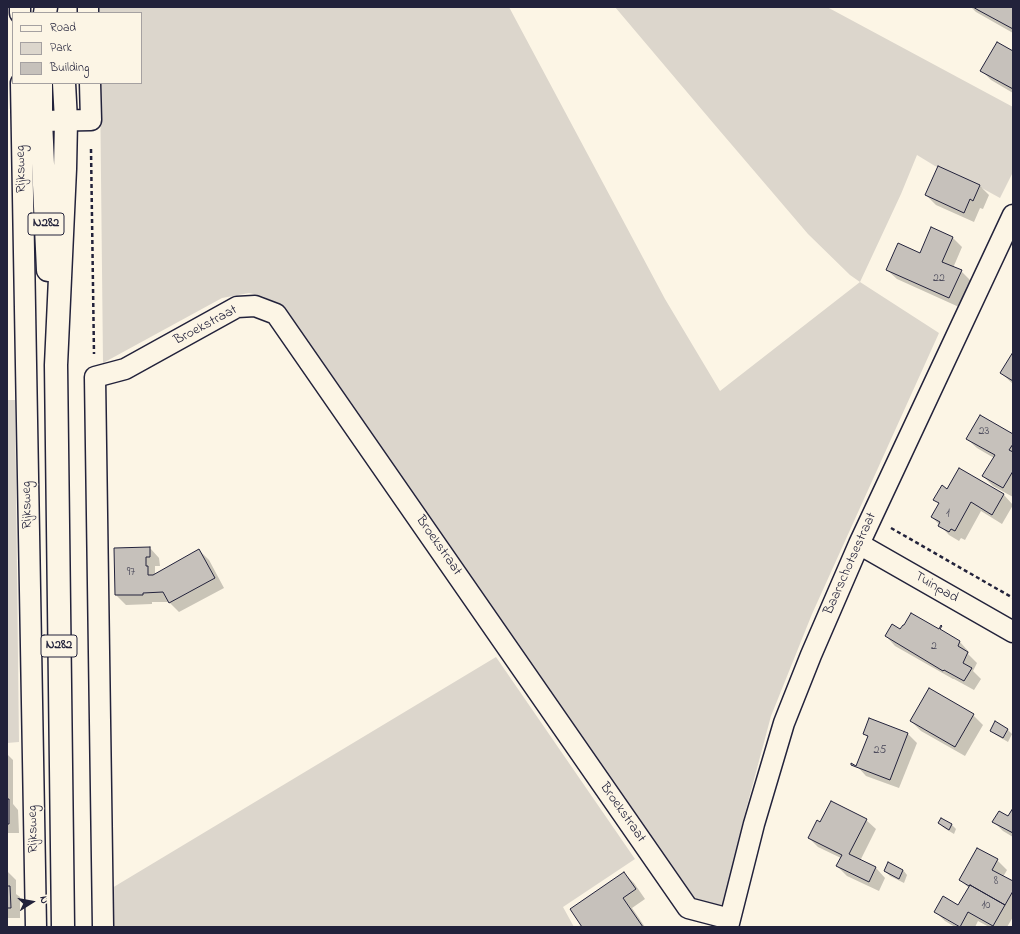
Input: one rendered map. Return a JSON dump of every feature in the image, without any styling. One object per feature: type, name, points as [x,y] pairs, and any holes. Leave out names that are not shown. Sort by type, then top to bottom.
[{"type":"main road","name":"Rijksweg","points":[[41,84],[41,121],[48,284],[56,365]]},
{"type":"main road","name":"Rijksweg","points":[[63,927],[56,365],[65,168],[66,121],[64,84]]},
{"type":"street","name":"Rijksweg","points":[[21,84],[36,927]]},
{"type":"street","points":[[41,121],[91,120],[90,84]]},
{"type":"street","name":"Baarschotsestraat","points":[[729,923],[754,824],[784,724],[811,655],[859,544],[1013,215]]},
{"type":"street","name":"Broekstraat","points":[[95,377],[125,369],[237,307],[255,306],[276,314],[688,908],[729,923]]},
{"type":"street","points":[[95,377],[103,927]]},
{"type":"street","name":"Tuinpad","points":[[859,544],[1013,632]]},
{"type":"path","points":[[91,120],[95,377]]},
{"type":"path","points":[[872,516],[1013,598]]},
{"type":"green space","points":[[99,7],[509,7],[665,299],[720,391],[860,282],[939,333],[812,614],[771,716],[744,817],[724,907],[690,900],[503,633],[281,305],[262,296],[249,293],[222,298],[103,363],[100,84],[142,84],[142,12],[99,12]]},
{"type":"green space","points":[[615,7],[827,7],[1013,107],[1013,172],[1000,198],[935,166],[917,155],[901,194],[860,282],[850,275],[808,234]]},
{"type":"green space","points":[[7,400],[15,400],[19,742],[7,743]]},
{"type":"green space","points":[[496,657],[635,859],[563,907],[574,927],[112,927],[112,888]]},
{"type":"building","points":[[973,7],[1013,7],[1013,29],[978,10]]},
{"type":"building","points":[[997,42],[1013,51],[1013,89],[980,71]]},
{"type":"building","points":[[938,166],[980,185],[973,201],[970,199],[964,213],[925,195]]},
{"type":"building","points":[[931,227],[953,237],[942,262],[962,270],[949,298],[886,270],[898,243],[920,253]]},
{"type":"building","points":[[1013,352],[1013,381],[1000,373]]},
{"type":"building","points":[[980,415],[1013,434],[1013,444],[1009,450],[1013,452],[1013,471],[1003,488],[982,476],[995,455],[966,439]]},
{"type":"building","points":[[959,468],[1004,494],[992,515],[971,502],[955,531],[951,529],[949,532],[938,526],[940,522],[931,517],[939,503],[933,500],[942,485],[947,489]]},
{"type":"building","points":[[150,547],[150,557],[146,557],[148,575],[153,575],[199,549],[215,578],[169,603],[163,592],[143,593],[143,595],[115,595],[114,548]]},
{"type":"building","points":[[911,613],[939,629],[941,625],[942,626],[940,629],[960,641],[958,646],[968,652],[963,663],[972,668],[964,681],[944,670],[943,671],[885,636],[892,624],[900,629]]},
{"type":"building","points":[[929,688],[974,714],[955,747],[910,721]]},
{"type":"building","points":[[869,718],[908,733],[890,780],[851,765],[851,763],[856,766],[868,736],[863,734]]},
{"type":"building","points":[[995,721],[1008,729],[1003,738],[990,731]]},
{"type":"building","points":[[7,799],[9,799],[9,824],[7,824]]},
{"type":"building","points":[[831,801],[867,819],[849,854],[876,867],[869,882],[836,866],[842,855],[808,838],[817,820],[820,822]]},
{"type":"building","points":[[1013,808],[1013,833],[992,822],[999,811],[1008,816]]},
{"type":"building","points":[[941,818],[952,824],[949,830],[938,823]]},
{"type":"building","points":[[977,848],[998,859],[992,870],[1013,881],[1013,891],[1005,905],[959,880]]},
{"type":"building","points":[[888,862],[903,870],[899,879],[884,871]]},
{"type":"building","points":[[624,872],[636,889],[623,898],[643,927],[582,927],[570,909]]},
{"type":"building","points":[[970,885],[1005,905],[993,926],[968,912],[960,927],[934,912],[943,896],[958,905]]},
{"type":"building","points":[[7,886],[10,886],[11,908],[7,908]]}]
